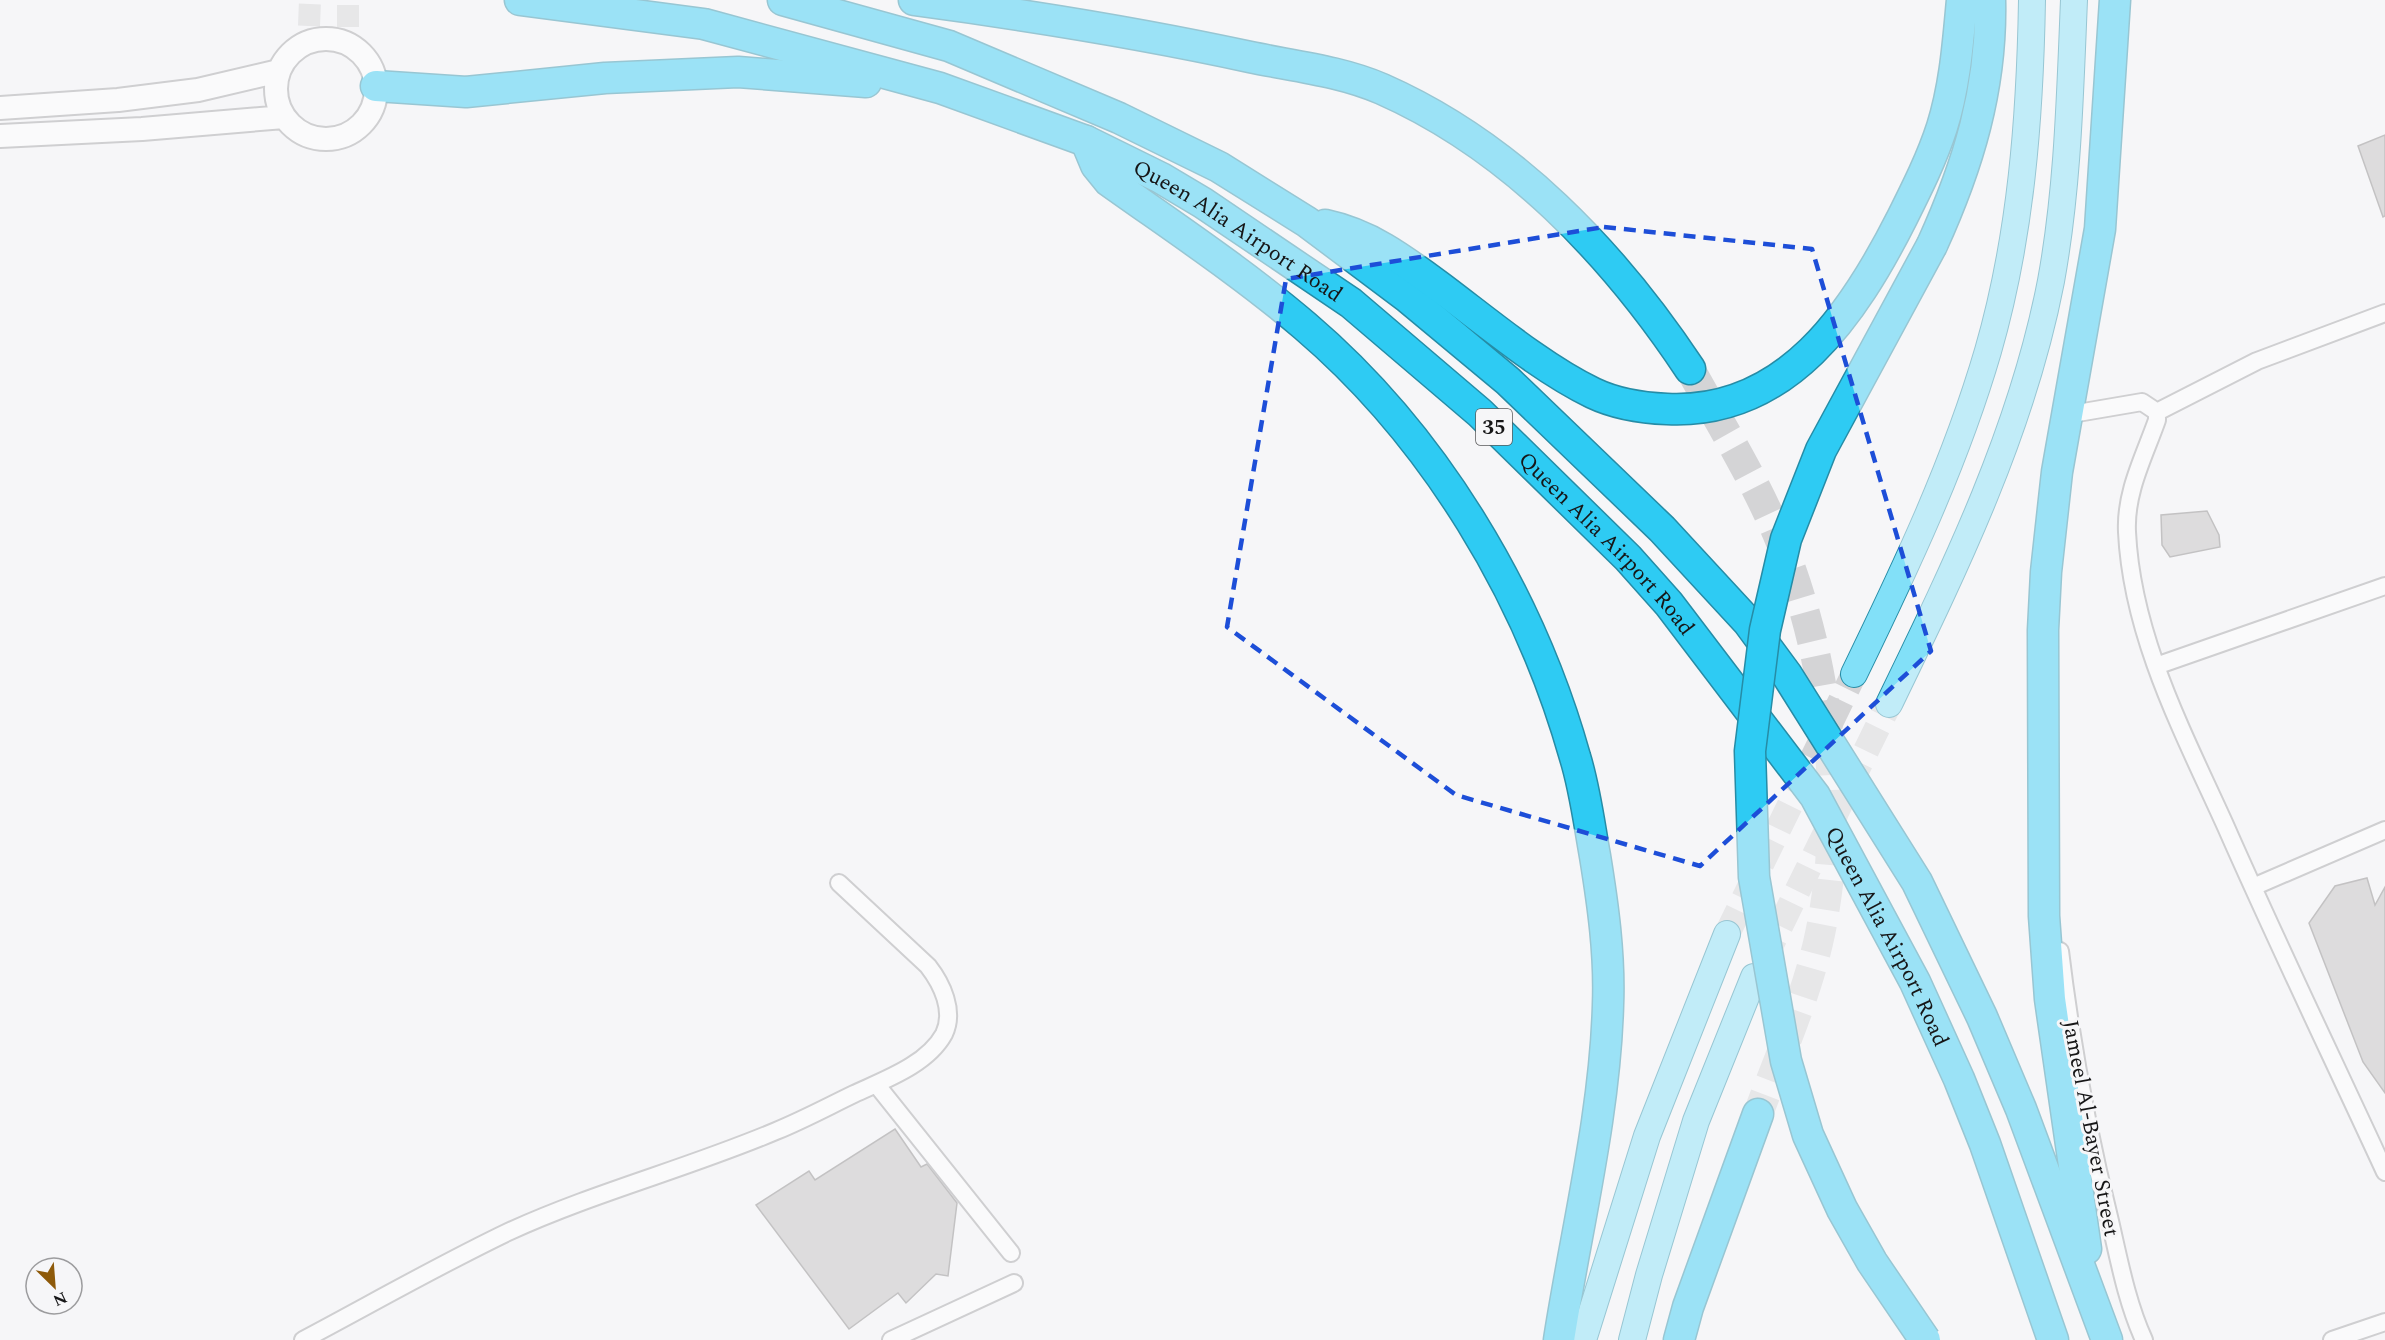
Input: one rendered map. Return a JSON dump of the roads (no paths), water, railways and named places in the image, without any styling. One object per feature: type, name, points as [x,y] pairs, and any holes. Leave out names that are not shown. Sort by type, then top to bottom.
[{"type":"highway","name":"Queen Alia Airport Road","points":[[520,0],[704,24],[940,88],[1086,141],[1161,178],[1203,202],[1351,303],[1480,413],[1628,558],[1669,604],[1815,796],[1887,926],[1959,1079],[1985,1144],[2054,1340]]},
{"type":"highway","name":"Queen Alia Airport Road","points":[[783,0],[949,46],[1177,145],[1307,222],[1407,297],[1508,381],[1662,529],[1748,622],[1843,761],[1917,882],[1982,1017],[2021,1109],[2107,1340]]},
{"type":"highway","points":[[915,0],[1048,18],[1344,77],[1380,88],[1468,136],[1515,171],[1605,257],[1690,369]]},
{"type":"highway","points":[[1307,222],[1347,230],[1389,250],[1545,363],[1595,394],[1624,404],[1670,409],[1701,408],[1734,401],[1762,389],[1796,366],[1821,344],[1852,305],[1881,261],[1928,165],[1942,126],[1954,81],[1962,0]]},
{"type":"highway","points":[[1925,1340],[1872,1262],[1842,1209],[1808,1135],[1785,1061],[1754,877],[1750,751],[1765,630],[1786,539],[1821,450],[1932,245],[1969,156],[1988,60],[1990,0]]},
{"type":"highway","points":[[2093,1300],[2050,999],[2044,916],[2043,630],[2051,520],[2066,415],[2100,230],[2115,0]]},
{"type":"highway","points":[[376,86],[466,92],[605,78],[738,72],[940,88]]},
{"type":"highway","points":[[1086,141],[1096,165],[1109,181],[1236,271],[1306,327],[1388,410],[1439,475],[1476,531],[1527,625],[1557,701],[1577,761],[1587,808],[1607,952],[1608,1005],[1593,1139],[1559,1340]]},
{"type":"highway","points":[[1679,1340],[1692,1297],[1758,1114]]},
{"type":"main road","points":[[1854,674],[1944,480],[1988,350],[2018,212],[2030,76],[2032,0]]},
{"type":"main road","points":[[1889,704],[1980,512],[2003,452],[2036,345],[2050,283],[2063,198],[2074,0]]},
{"type":"main road","points":[[1583,1340],[1647,1136],[1727,934]]},
{"type":"main road","points":[[1632,1340],[1649,1275],[1696,1121],[1754,977]]},
{"type":"street","points":[[1022,0],[1048,18]]},
{"type":"street","points":[[309,34],[332,40],[351,38],[369,64],[376,86],[375,96],[367,116],[360,125],[342,136],[331,138],[310,136],[300,132],[284,117],[278,102],[276,87],[279,71],[309,34]]},
{"type":"street","points":[[0,108],[118,100],[198,90],[279,71]]},
{"type":"street","points":[[0,136],[142,129],[284,117]]},
{"type":"street","points":[[2157,412],[2258,361],[2385,314]]},
{"type":"street","points":[[2066,415],[2142,402],[2151,405],[2157,412],[2157,420],[2136,472],[2127,515],[2128,548],[2135,585],[2156,666],[2175,715],[2385,1172]]},
{"type":"street","points":[[2156,666],[2385,586]]},
{"type":"street","points":[[2253,887],[2385,831]]},
{"type":"street","points":[[303,1340],[509,1232],[648,1177],[776,1131],[908,1067],[936,1044],[944,1034],[947,1008],[938,979],[928,966],[839,883]]},
{"type":"street","name":"Jameel Al-Bayer Street","points":[[2044,916],[2060,949],[2078,1070],[2102,1190],[2118,1256],[2144,1340]]},
{"type":"street","points":[[876,1084],[1011,1253]]},
{"type":"street","points":[[891,1340],[1014,1283]]},
{"type":"street","points":[[2332,1340],[2385,1322]]},
{"type":"tunnel","points":[[309,26],[310,0]]},
{"type":"tunnel","points":[[348,0],[348,27]]},
{"type":"tunnel","points":[[1690,369],[1747,471],[1777,533],[1810,631],[1821,682],[1828,735],[1832,788],[1832,841],[1827,893],[1818,943],[1798,1008],[1758,1114]]},
{"type":"tunnel","points":[[1727,934],[1854,674]]},
{"type":"tunnel","points":[[1763,961],[1889,704]]}]
